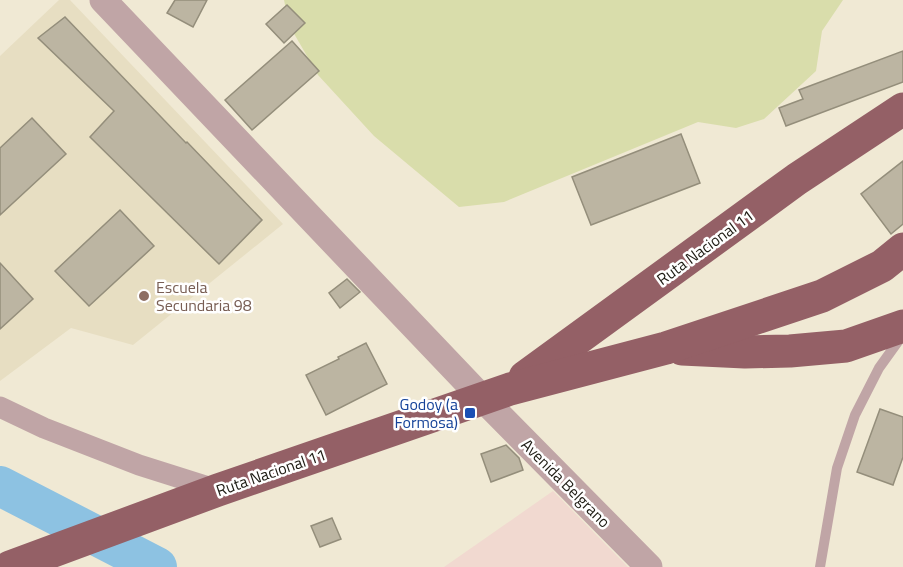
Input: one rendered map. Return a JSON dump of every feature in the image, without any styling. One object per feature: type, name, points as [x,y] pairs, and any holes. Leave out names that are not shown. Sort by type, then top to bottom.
[{"type":"highway","name":"Ruta Nacional 11","points":[[496,394],[797,179],[903,109]]},
{"type":"highway","name":"Ruta Nacional 11","points":[[22,563],[204,496],[496,394],[666,348],[822,296],[882,266],[903,249]]},
{"type":"highway","name":"Ruta Nacional 11","points":[[666,348],[745,352],[846,346],[903,326]]},
{"type":"street","name":"Avenida Belgrano","points":[[103,0],[496,394],[649,567]]},
{"type":"street","points":[[0,407],[44,428],[139,465],[204,496]]},
{"type":"lane","points":[[820,567],[837,468],[855,415],[879,368],[903,335]]},
{"type":"shaded area","points":[[59,0],[70,0],[283,224],[133,345],[71,328],[0,381],[0,56]]},
{"type":"shaded area","points":[[553,491],[628,567],[444,567]]},
{"type":"green space","points":[[284,0],[843,0],[822,31],[816,71],[764,119],[736,128],[698,122],[504,202],[459,207],[374,136],[318,75],[289,25]]},
{"type":"building","points":[[175,0],[207,0],[193,27],[167,13]]},
{"type":"building","points":[[287,5],[305,23],[284,43],[266,24]]},
{"type":"building","points":[[65,17],[262,220],[219,264],[90,137],[114,111],[38,38]]},
{"type":"building","points":[[292,41],[319,71],[252,130],[225,100]]},
{"type":"building","points":[[903,51],[903,82],[786,126],[779,108],[803,99],[799,90]]},
{"type":"building","points":[[32,118],[66,154],[0,215],[0,148]]},
{"type":"building","points":[[681,134],[700,183],[591,225],[572,177]]},
{"type":"building","points":[[903,161],[903,224],[891,234],[861,194]]},
{"type":"building","points":[[120,210],[154,246],[89,306],[55,271]]},
{"type":"building","points":[[0,263],[33,299],[0,329]]},
{"type":"building","points":[[347,279],[360,292],[340,308],[329,293]]},
{"type":"building","points":[[366,343],[387,384],[326,415],[306,375]]},
{"type":"building","points":[[880,409],[903,417],[903,457],[893,485],[857,472]]},
{"type":"building","points":[[506,445],[519,458],[523,470],[491,482],[481,454]]},
{"type":"building","points":[[332,518],[341,539],[320,547],[311,526]]},
{"type":"waterway","points":[[0,486],[157,567]]},
{"type":"place","name":"Escuela Secundaria 98","points":[[144,296]]},
{"type":"place","name":"Godoy (a Formosa)","points":[[470,413]]}]
